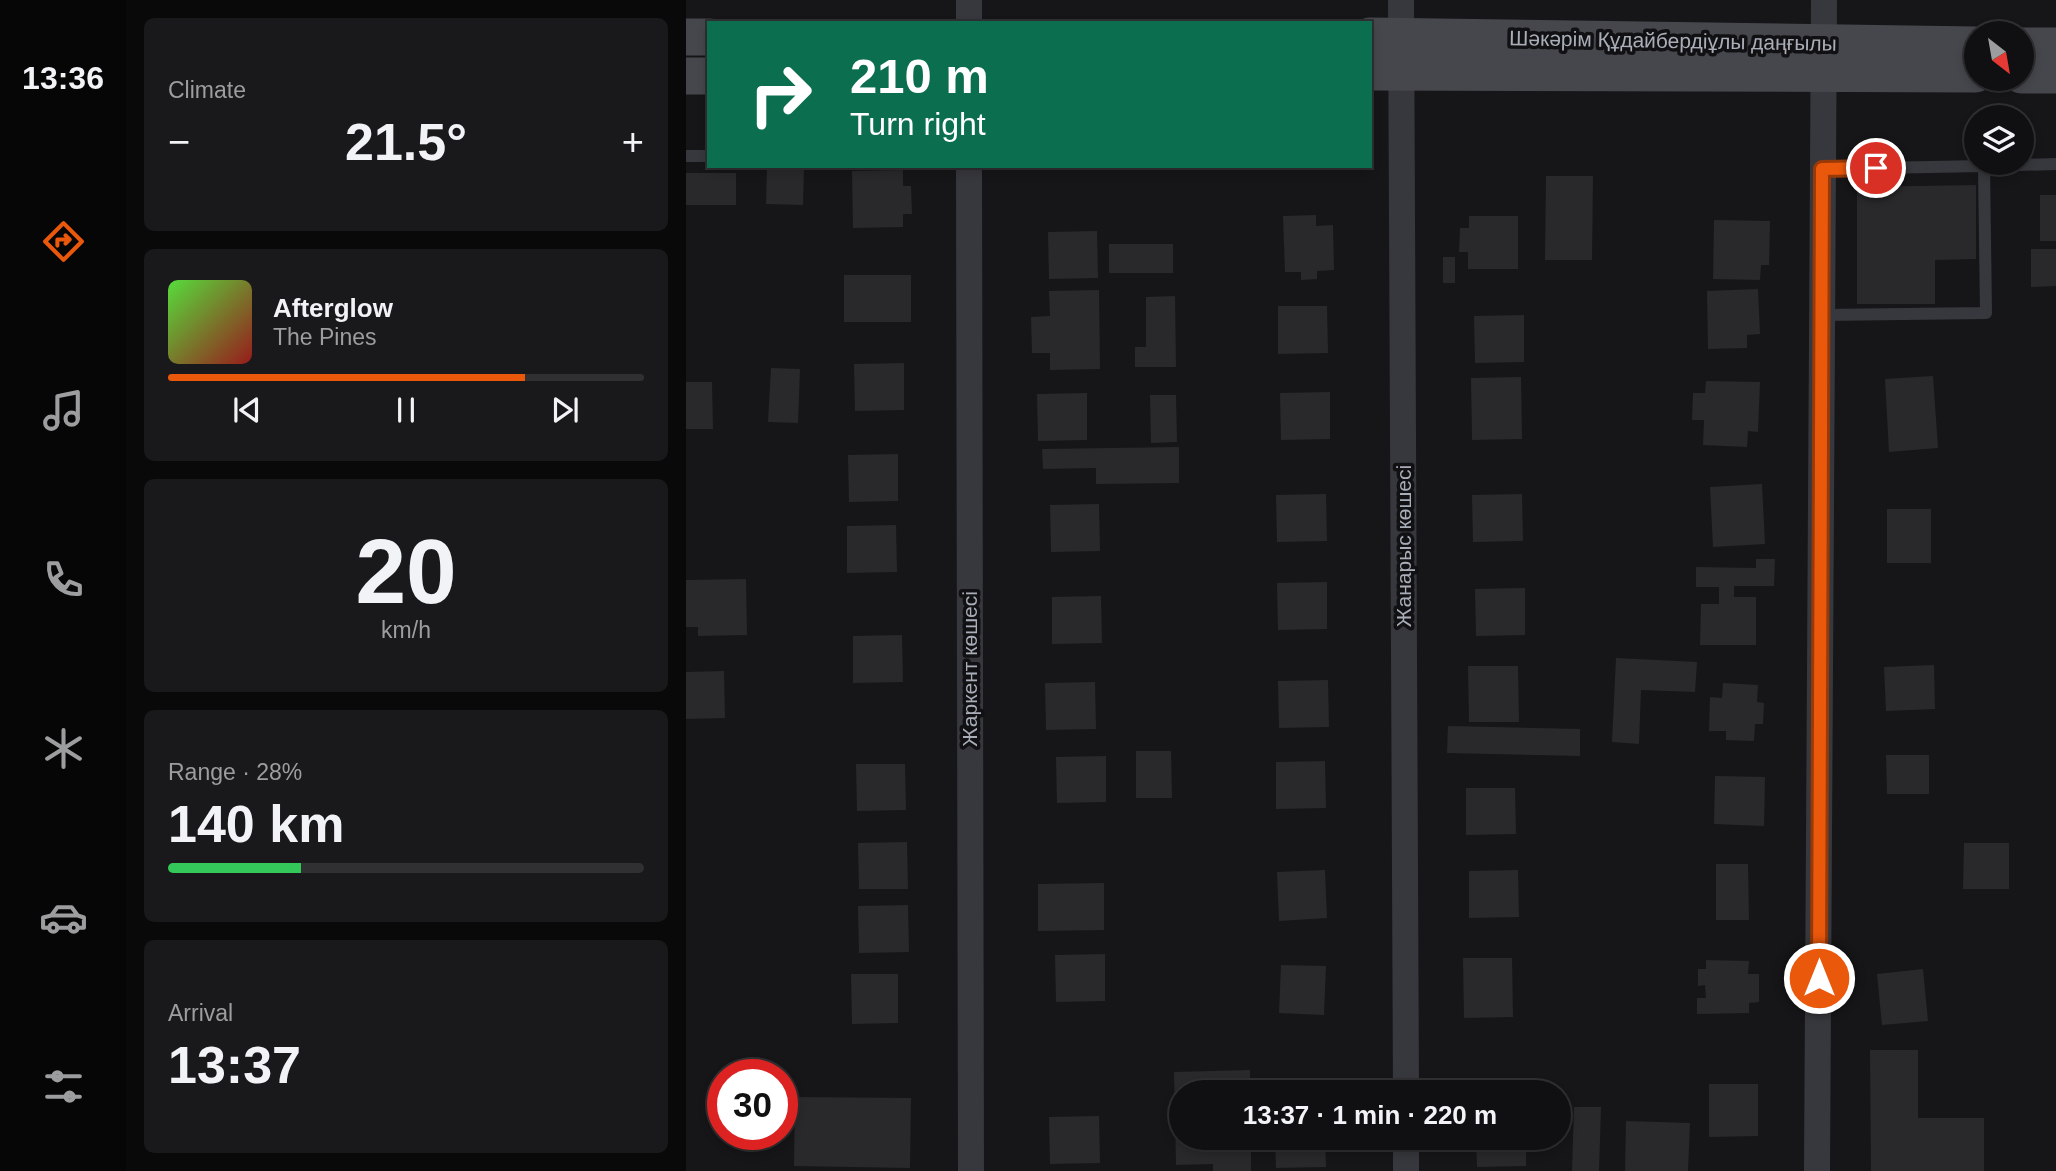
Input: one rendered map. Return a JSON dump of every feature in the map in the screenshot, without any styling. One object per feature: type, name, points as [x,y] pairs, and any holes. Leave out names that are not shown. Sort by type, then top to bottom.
[{"type":"main road","name":"Шәкәрім Құдайбердіұлы даңғылы","points":[[1386,36],[1823,58],[1964,73]]},
{"type":"main road","points":[[686,37],[707,37]]},
{"type":"main road","name":"Шәкәрім Құдайбердіұлы даңғылы","points":[[1386,72],[1823,58],[1964,46]]},
{"type":"main road","points":[[2034,46],[2056,46]]},
{"type":"main road","points":[[2034,75],[2056,75]]},
{"type":"main road","points":[[686,76],[707,76]]},
{"type":"street","points":[[969,0],[969,21]]},
{"type":"street","name":"Жанарыс көшесі","points":[[1401,0],[1386,36],[1386,72],[1406,1080]]},
{"type":"street","points":[[1817,1171],[1824,0]]},
{"type":"street","name":"Жаркент көшесі","points":[[969,168],[971,1171]]},
{"type":"street","points":[[1406,1150],[1406,1171]]},
{"type":"lane","points":[[686,156],[707,156]]},
{"type":"lane","points":[[2034,165],[2056,164]]},
{"type":"lane","points":[[1822,169],[1964,166]]},
{"type":"lane","points":[[1822,315],[1986,313],[1984,175]]},
{"type":"building","points":[[767,168],[804,168],[803,205],[766,204]]},
{"type":"building","points":[[903,170],[903,186],[911,186],[912,214],[903,214],[903,227],[853,228],[852,171]]},
{"type":"building","points":[[686,173],[736,173],[736,205],[686,205]]},
{"type":"building","points":[[1546,176],[1593,176],[1592,260],[1545,260]]},
{"type":"building","points":[[1976,185],[1976,259],[1935,260],[1935,304],[1857,304],[1857,187]]},
{"type":"building","points":[[2040,195],[2056,195],[2056,241],[2040,241]]},
{"type":"building","points":[[1316,215],[1316,226],[1333,225],[1334,270],[1317,271],[1317,279],[1301,280],[1301,272],[1285,272],[1283,216]]},
{"type":"building","points":[[1469,216],[1518,216],[1518,269],[1468,269],[1468,252],[1459,252],[1460,228],[1469,228]]},
{"type":"building","points":[[1714,220],[1770,221],[1769,265],[1761,265],[1760,280],[1713,279]]},
{"type":"building","points":[[1097,231],[1098,278],[1049,279],[1048,232]]},
{"type":"building","points":[[1109,244],[1173,244],[1173,273],[1109,273]]},
{"type":"building","points":[[2031,249],[2056,249],[2056,286],[2031,287]]},
{"type":"building","points":[[1443,257],[1455,257],[1455,283],[1443,283]]},
{"type":"building","points":[[844,275],[911,275],[911,322],[844,322]]},
{"type":"building","points":[[1758,289],[1760,334],[1747,335],[1747,348],[1708,349],[1707,291]]},
{"type":"building","points":[[1099,290],[1100,369],[1050,370],[1050,353],[1032,353],[1031,317],[1050,316],[1049,291]]},
{"type":"building","points":[[1175,296],[1176,367],[1135,367],[1135,347],[1146,347],[1146,297]]},
{"type":"building","points":[[1278,306],[1327,306],[1328,353],[1278,354]]},
{"type":"building","points":[[1524,315],[1524,362],[1475,363],[1474,316]]},
{"type":"building","points":[[904,363],[904,410],[855,411],[854,364]]},
{"type":"building","points":[[771,368],[800,369],[798,423],[768,422]]},
{"type":"building","points":[[1933,376],[1938,448],[1889,452],[1885,379]]},
{"type":"building","points":[[1521,377],[1522,439],[1472,440],[1471,378]]},
{"type":"building","points":[[1706,381],[1760,382],[1758,432],[1748,431],[1747,447],[1703,445],[1704,420],[1692,420],[1693,393],[1705,393]]},
{"type":"building","points":[[686,382],[712,382],[713,429],[686,429]]},
{"type":"building","points":[[1330,392],[1330,439],[1281,440],[1280,393]]},
{"type":"building","points":[[1087,393],[1087,440],[1038,441],[1037,394]]},
{"type":"building","points":[[1150,395],[1176,395],[1177,442],[1151,443]]},
{"type":"building","points":[[1179,447],[1179,483],[1096,484],[1096,468],[1043,469],[1042,449]]},
{"type":"building","points":[[898,454],[898,501],[849,502],[848,455]]},
{"type":"building","points":[[1762,484],[1765,544],[1713,547],[1710,487]]},
{"type":"building","points":[[1326,494],[1327,541],[1277,542],[1276,495]]},
{"type":"building","points":[[1522,494],[1523,541],[1473,542],[1472,495]]},
{"type":"building","points":[[1099,504],[1100,551],[1051,552],[1050,505]]},
{"type":"building","points":[[1887,509],[1931,509],[1931,563],[1887,563]]},
{"type":"building","points":[[896,525],[897,572],[847,573],[847,526]]},
{"type":"building","points":[[1756,559],[1775,559],[1774,586],[1734,586],[1734,597],[1756,597],[1756,645],[1700,645],[1701,604],[1719,604],[1719,587],[1696,587],[1696,567],[1756,568]]},
{"type":"building","points":[[746,579],[747,635],[698,636],[698,627],[686,627],[686,580]]},
{"type":"building","points":[[1327,582],[1327,629],[1278,630],[1277,583]]},
{"type":"building","points":[[1525,588],[1525,635],[1476,636],[1475,589]]},
{"type":"building","points":[[1101,596],[1102,643],[1052,644],[1052,597]]},
{"type":"building","points":[[902,635],[903,682],[853,683],[853,636]]},
{"type":"building","points":[[1616,658],[1697,662],[1695,692],[1641,690],[1639,744],[1612,742]]},
{"type":"building","points":[[1934,665],[1935,709],[1886,711],[1884,667]]},
{"type":"building","points":[[1468,666],[1518,666],[1519,722],[1469,722]]},
{"type":"building","points":[[724,671],[725,718],[686,719],[686,672]]},
{"type":"building","points":[[1328,680],[1329,727],[1279,728],[1278,681]]},
{"type":"building","points":[[1095,682],[1096,729],[1046,730],[1045,683]]},
{"type":"building","points":[[1723,683],[1758,685],[1757,702],[1764,703],[1763,724],[1755,724],[1754,741],[1726,740],[1726,731],[1709,731],[1710,697],[1722,698]]},
{"type":"building","points":[[1448,726],[1580,729],[1580,756],[1447,753]]},
{"type":"building","points":[[1136,751],[1171,751],[1172,798],[1136,798]]},
{"type":"building","points":[[1886,755],[1929,755],[1929,794],[1887,794]]},
{"type":"building","points":[[1106,756],[1106,802],[1057,803],[1056,757]]},
{"type":"building","points":[[1325,761],[1326,808],[1276,809],[1276,762]]},
{"type":"building","points":[[856,764],[905,764],[906,810],[857,811]]},
{"type":"building","points":[[1715,776],[1765,777],[1764,826],[1714,824]]},
{"type":"building","points":[[1466,788],[1515,788],[1516,834],[1466,835]]},
{"type":"building","points":[[907,842],[908,889],[859,889],[858,843]]},
{"type":"building","points":[[1964,843],[2009,843],[2009,889],[1963,889]]},
{"type":"building","points":[[1716,864],[1748,864],[1749,920],[1716,920]]},
{"type":"building","points":[[1325,870],[1327,918],[1279,921],[1277,872]]},
{"type":"building","points":[[1518,870],[1519,917],[1469,918],[1469,871]]},
{"type":"building","points":[[1104,883],[1104,930],[1038,931],[1038,884]]},
{"type":"building","points":[[908,905],[909,952],[859,953],[858,906]]},
{"type":"building","points":[[1105,954],[1105,1001],[1056,1002],[1055,955]]},
{"type":"building","points":[[1463,958],[1512,958],[1513,1017],[1464,1018]]},
{"type":"building","points":[[1706,960],[1749,961],[1748,974],[1759,974],[1759,1002],[1749,1003],[1749,1013],[1697,1014],[1697,998],[1706,998],[1705,985],[1698,986],[1698,969],[1706,969]]},
{"type":"building","points":[[1281,965],[1326,966],[1324,1015],[1279,1013]]},
{"type":"building","points":[[1923,969],[1928,1021],[1882,1025],[1877,974]]},
{"type":"building","points":[[851,974],[898,974],[898,1023],[852,1024]]},
{"type":"building","points":[[1870,1050],[1918,1050],[1918,1118],[1984,1118],[1984,1171],[1871,1171]]},
{"type":"building","points":[[1250,1070],[1250,1080],[1174,1080],[1174,1072]]},
{"type":"building","points":[[1709,1084],[1758,1084],[1758,1136],[1709,1137]]},
{"type":"building","points":[[798,1097],[911,1098],[910,1168],[794,1166],[794,1150],[798,1150]]},
{"type":"building","points":[[1574,1107],[1601,1107],[1599,1171],[1572,1171]]},
{"type":"building","points":[[1099,1116],[1100,1163],[1050,1164],[1049,1117]]},
{"type":"building","points":[[1626,1121],[1690,1123],[1688,1171],[1625,1171]]},
{"type":"building","points":[[1176,1150],[1251,1150],[1251,1171],[1213,1171],[1213,1164],[1176,1165]]},
{"type":"building","points":[[1275,1150],[1325,1150],[1326,1167],[1276,1168]]},
{"type":"building","points":[[1476,1150],[1526,1150],[1526,1166],[1477,1167]]},
{"type":"route","points":[[1819,978],[1822,169],[1876,168]]}]
